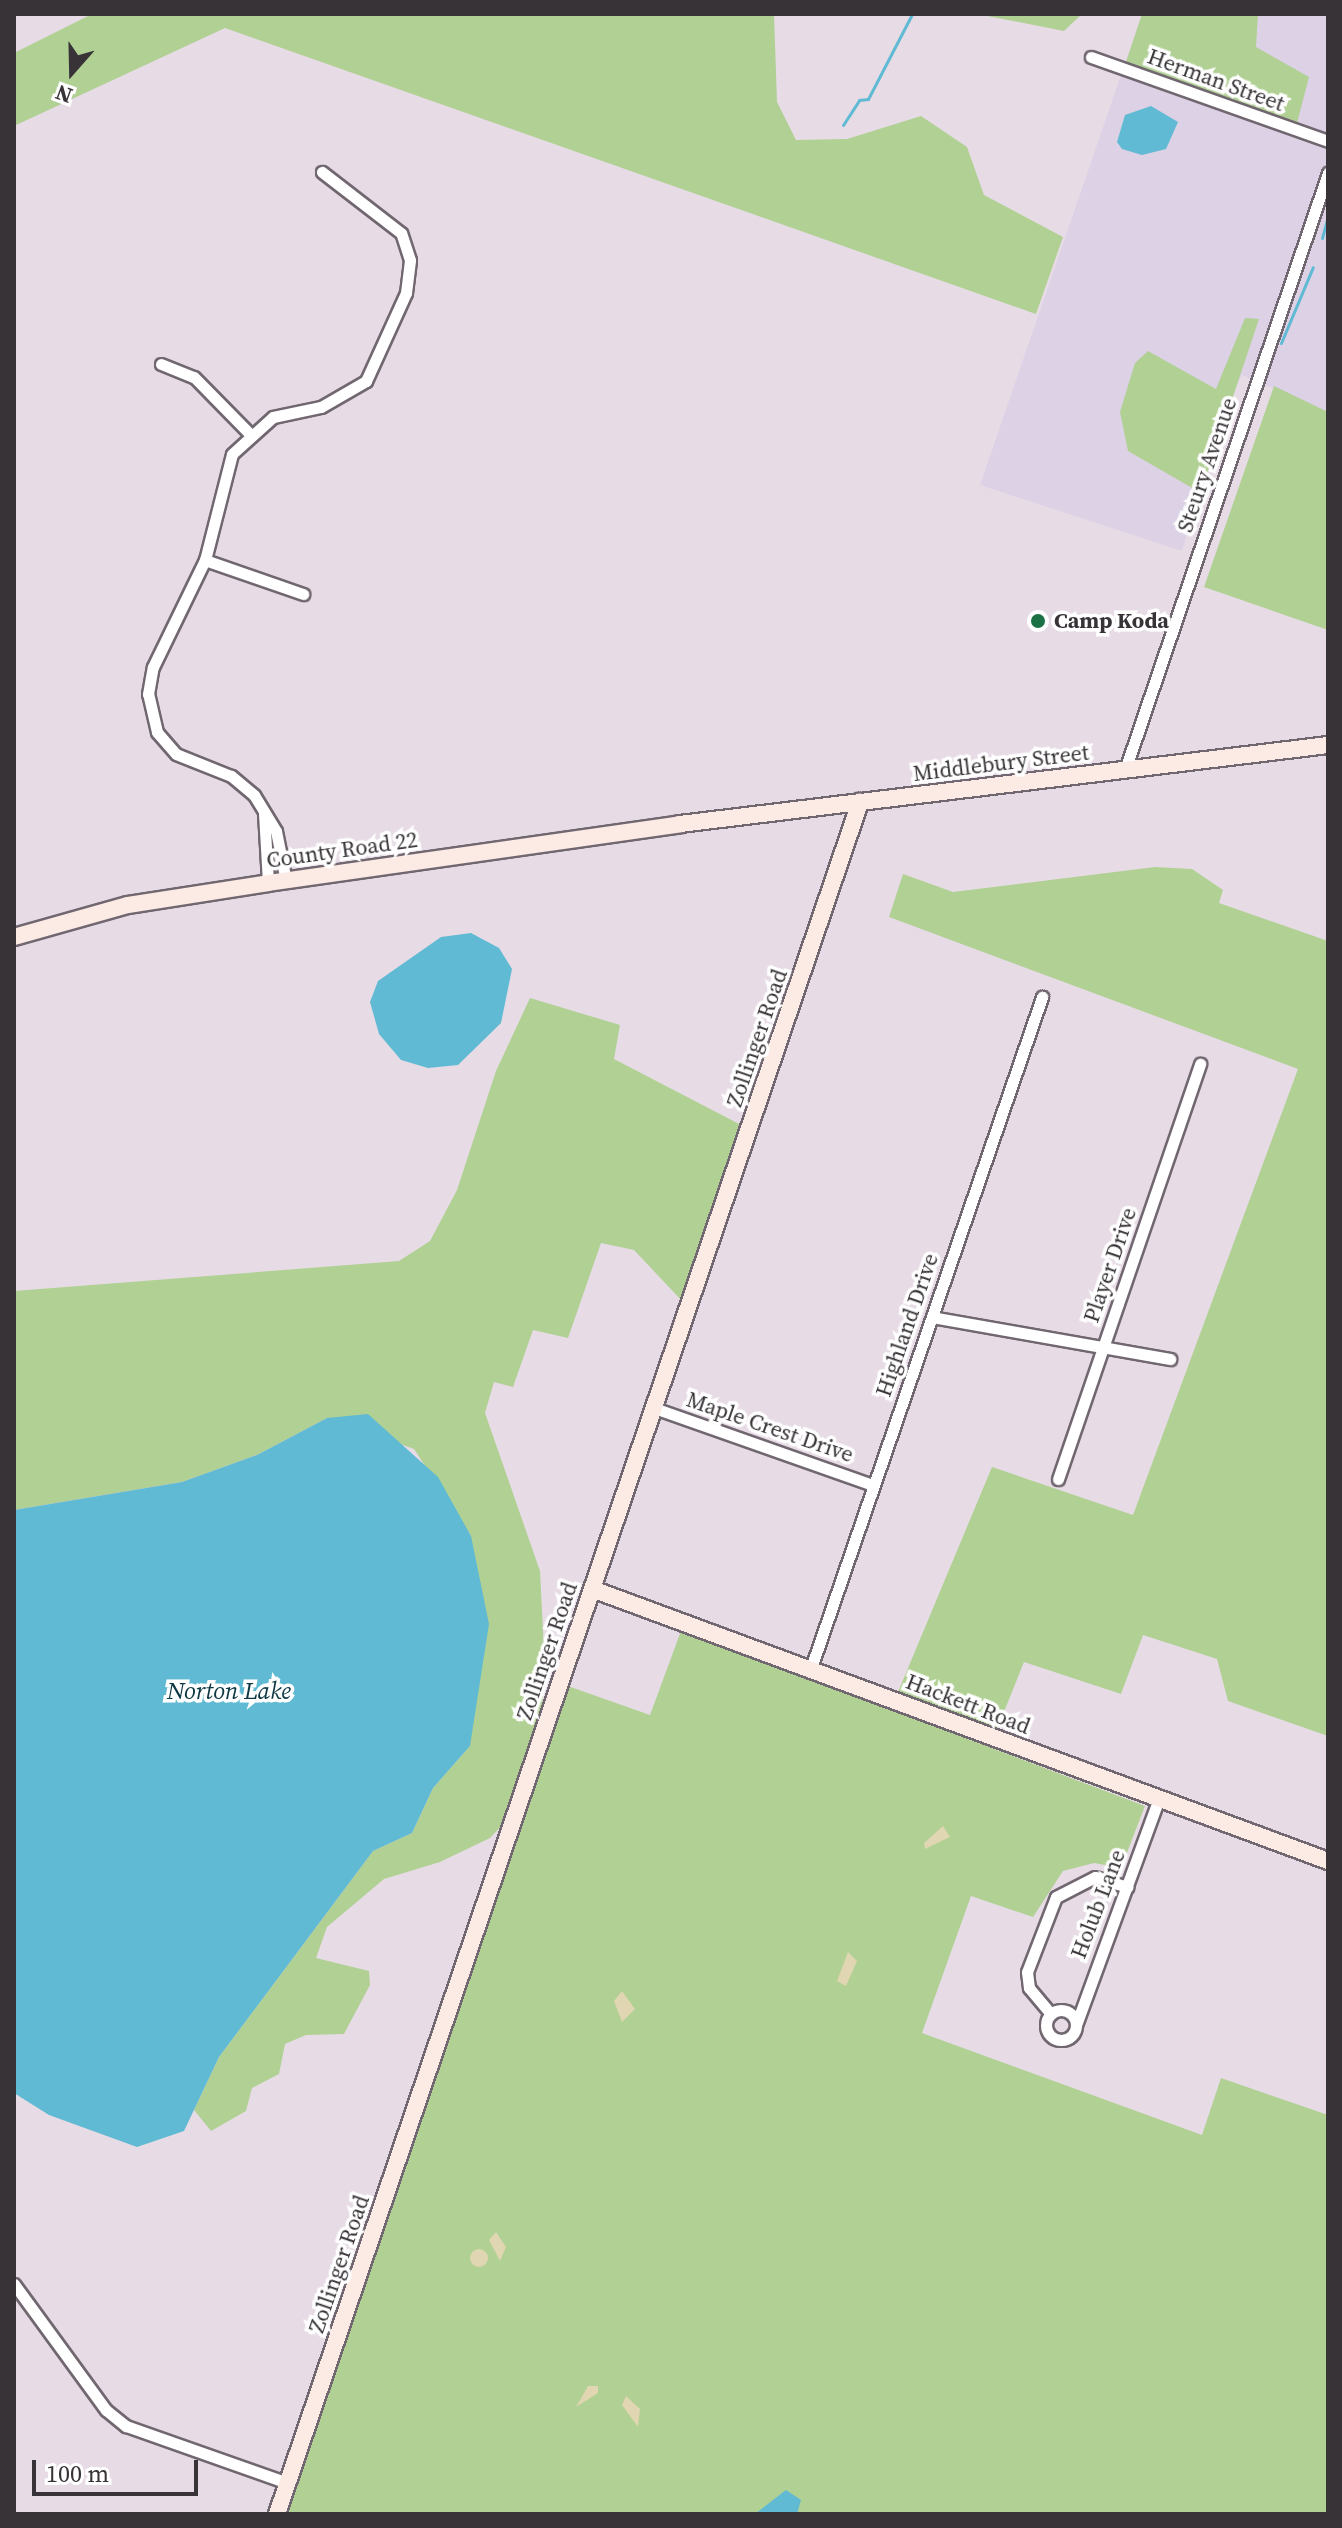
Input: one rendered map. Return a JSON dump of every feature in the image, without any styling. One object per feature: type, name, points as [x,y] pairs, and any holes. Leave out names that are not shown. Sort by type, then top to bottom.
[{"type":"street","name":"Herman Street","points":[[1091,57],[1328,141]]},
{"type":"street","points":[[286,881],[276,831],[244,784],[176,754],[148,708],[153,667],[205,560],[224,469],[250,434],[366,381],[406,293],[410,260],[401,233],[322,172]]},
{"type":"street","name":"Steury Avenue","points":[[1125,770],[1328,173]]},
{"type":"street","points":[[161,364],[202,384],[250,434]]},
{"type":"street","points":[[205,560],[303,594]]},
{"type":"street","name":"Middlebury Street","points":[[680,824],[1328,745]]},
{"type":"street","name":"Zollinger Road","points":[[277,2514],[860,802]]},
{"type":"street","points":[[264,813],[268,883]]},
{"type":"street","name":"County Road 22","points":[[14,937],[115,908],[680,824]]},
{"type":"street","name":"Highland Drive","points":[[811,1668],[1042,997]]},
{"type":"street","name":"Player Drive","points":[[1058,1479],[1200,1064]]},
{"type":"street","points":[[932,1317],[1102,1350],[1170,1359]]},
{"type":"street","name":"Maple Crest Drive","points":[[654,1408],[873,1485]]},
{"type":"street","name":"Hackett Road","points":[[592,1589],[1328,1861]]},
{"type":"street","name":"Holub Lane","points":[[1076,2025],[1159,1798]]},
{"type":"street","points":[[1051,2014],[1029,1988],[1027,1972],[1056,1897],[1095,1877],[1127,1887]]},
{"type":"street","points":[[1068,2012],[1076,2025],[1069,2038],[1056,2040],[1046,2029],[1051,2014],[1068,2012]]},
{"type":"street","points":[[14,2284],[106,2410],[126,2426],[288,2483]]},
{"type":"shaded area","points":[[1142,14],[1328,14],[1328,412],[1242,375],[1219,423],[1182,551],[980,485]]},
{"type":"green space","points":[[92,14],[774,14],[777,102],[796,140],[847,139],[921,116],[967,147],[984,195],[1063,237],[1036,314],[225,28],[14,126],[14,53]]},
{"type":"green space","points":[[977,14],[1082,14],[1064,31]]},
{"type":"green space","points":[[1142,14],[1258,14],[1256,47],[1309,77],[1297,123],[1125,65]]},
{"type":"green space","points":[[1245,318],[1259,319],[1206,477],[1194,489],[1128,451],[1120,412],[1135,363],[1148,351],[1216,389]]},
{"type":"green space","points":[[1274,386],[1328,412],[1328,630],[1204,587]]},
{"type":"green space","points":[[1155,867],[1192,869],[1223,890],[1219,903],[1328,941],[1328,1736],[1228,1701],[1217,1659],[1143,1635],[1121,1694],[1024,1662],[997,1729],[898,1692],[992,1467],[1133,1515],[1298,1069],[889,917],[903,874],[953,892]]},
{"type":"green space","points":[[530,998],[620,1025],[614,1059],[743,1126],[683,1302],[634,1250],[601,1243],[568,1338],[533,1330],[513,1387],[494,1382],[485,1413],[540,1571],[545,1671],[542,1710],[506,1821],[490,1838],[440,1862],[384,1879],[327,1927],[316,1958],[369,1971],[370,1985],[344,2034],[306,2035],[285,2044],[279,2074],[252,2088],[246,2111],[211,2131],[194,2110],[219,2057],[373,1851],[412,1833],[433,1788],[470,1746],[471,1536],[414,1449],[327,1418],[257,1455],[182,1482],[14,1510],[14,1291],[399,1261],[430,1241],[457,1190],[496,1071]]},
{"type":"green space","points":[[681,1631],[1145,1806],[1121,1868],[1094,1863],[1063,1871],[1033,1917],[971,1896],[922,2033],[1202,2135],[1221,2078],[1328,2115],[1328,2514],[277,2514],[565,1685],[650,1715]]},
{"type":"sand","points":[[943,1826],[950,1837],[925,1849],[924,1843]]},
{"type":"sand","points":[[848,1952],[857,1961],[846,1986],[837,1981]]},
{"type":"sand","points":[[622,1991],[635,2009],[622,2022],[614,2001]]},
{"type":"sand","points":[[496,2232],[506,2247],[500,2261],[489,2240]]},
{"type":"sand","points":[[479,2249],[488,2258],[479,2267],[470,2258]]},
{"type":"sand","points":[[588,2386],[598,2386],[598,2393],[576,2407]]},
{"type":"sand","points":[[626,2396],[640,2409],[638,2427],[622,2405]]},
{"type":"water","points":[[1151,106],[1178,122],[1166,149],[1142,155],[1122,149],[1117,142],[1125,115]]},
{"type":"water","points":[[471,933],[499,948],[512,969],[501,1023],[458,1065],[428,1068],[401,1060],[379,1034],[370,1002],[378,981],[441,937]]},
{"type":"water","name":"Norton Lake","points":[[368,1414],[438,1477],[471,1536],[489,1624],[470,1746],[433,1788],[412,1833],[373,1851],[219,2057],[184,2131],[137,2147],[49,2115],[14,2093],[14,1510],[182,1482],[257,1455],[327,1418]]},
{"type":"water","points":[[786,2490],[801,2500],[797,2514],[755,2514]]},
{"type":"waterway","points":[[843,125],[859,100],[868,99],[912,14]]},
{"type":"waterway","points":[[1322,238],[1328,216]]},
{"type":"waterway","points":[[1281,343],[1313,267]]},
{"type":"place","name":"Camp Koda","points":[[1038,621]]}]
